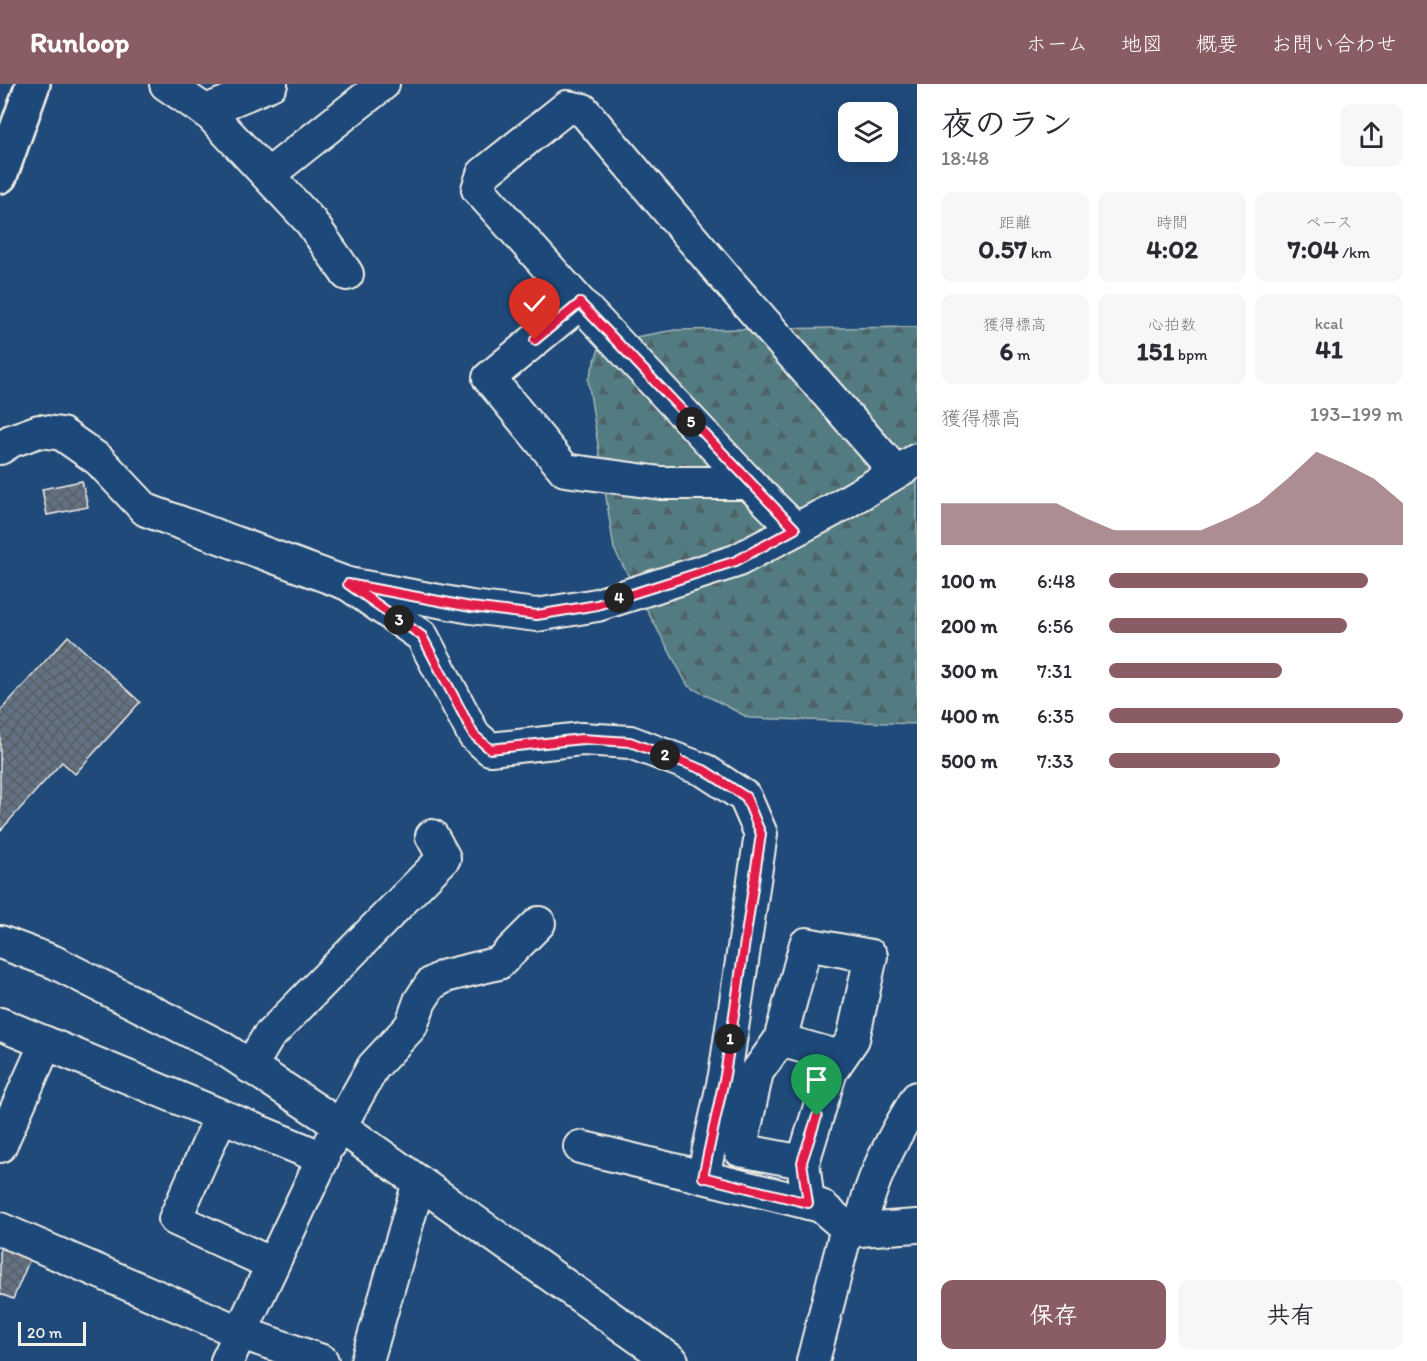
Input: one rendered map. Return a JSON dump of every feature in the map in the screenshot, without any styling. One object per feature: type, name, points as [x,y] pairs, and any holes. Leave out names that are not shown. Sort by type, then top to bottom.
[{"type":"highway","points":[[0,176],[33,84]]},
{"type":"street","points":[[166,84],[206,111],[268,176],[311,222],[347,274]]},
{"type":"street","points":[[206,111],[272,84]]},
{"type":"street","points":[[268,176],[383,84]]},
{"type":"street","points":[[0,448],[10,441],[39,431],[62,434],[99,460],[146,510],[348,584],[471,607],[537,615],[597,605],[736,561],[833,510],[906,465],[727,280],[583,110],[567,107],[483,174],[478,189],[580,303],[795,529]]},
{"type":"street","points":[[580,303],[489,378],[565,470],[661,483],[749,483]]},
{"type":"street","points":[[348,584],[422,636],[474,735],[490,749],[582,739],[630,742],[704,770],[746,797],[761,834],[725,1075],[703,1177]]},
{"type":"street","points":[[250,1066],[268,1037],[444,858],[432,836]]},
{"type":"street","points":[[227,1361],[322,1158],[373,1067],[411,1026],[420,1001],[431,984],[445,976],[499,963],[539,923]]},
{"type":"street","points":[[0,942],[54,962],[221,1047],[419,1182],[672,1361]]},
{"type":"street","points":[[802,1162],[740,1150],[757,1072],[780,1040],[806,944],[871,956],[853,1039],[831,1071],[802,1162],[808,1203]]},
{"type":"street","points":[[0,1024],[322,1158]]},
{"type":"street","points":[[780,1040],[840,1057]]},
{"type":"street","points":[[0,1146],[46,1043]]},
{"type":"street","points":[[813,1361],[854,1229],[892,1138],[917,1098]]},
{"type":"street","points":[[221,1116],[175,1219],[272,1264]]},
{"type":"street","points":[[580,1147],[821,1206],[854,1229],[917,1226]]},
{"type":"street","points":[[367,1361],[419,1182]]},
{"type":"street","points":[[0,1229],[239,1332],[322,1361]]},
{"type":"green space","points":[[917,327],[917,724],[749,718],[688,686],[614,549],[588,380],[601,343],[675,330]]},
{"type":"building","points":[[82,481],[88,507],[47,515],[42,489]]},
{"type":"building","points":[[68,636],[140,702],[75,774],[62,762],[0,831],[0,711]]},
{"type":"building","points":[[0,1241],[32,1254],[13,1299],[0,1294]]},
{"type":"route","points":[[535,340],[580,303],[795,529],[736,561],[597,605],[537,615],[471,607],[348,584],[422,636],[457,707],[474,735],[490,749],[582,739],[630,742],[704,770],[746,797],[761,834],[725,1075],[703,1177],[808,1203],[802,1162],[817,1116]]}]
